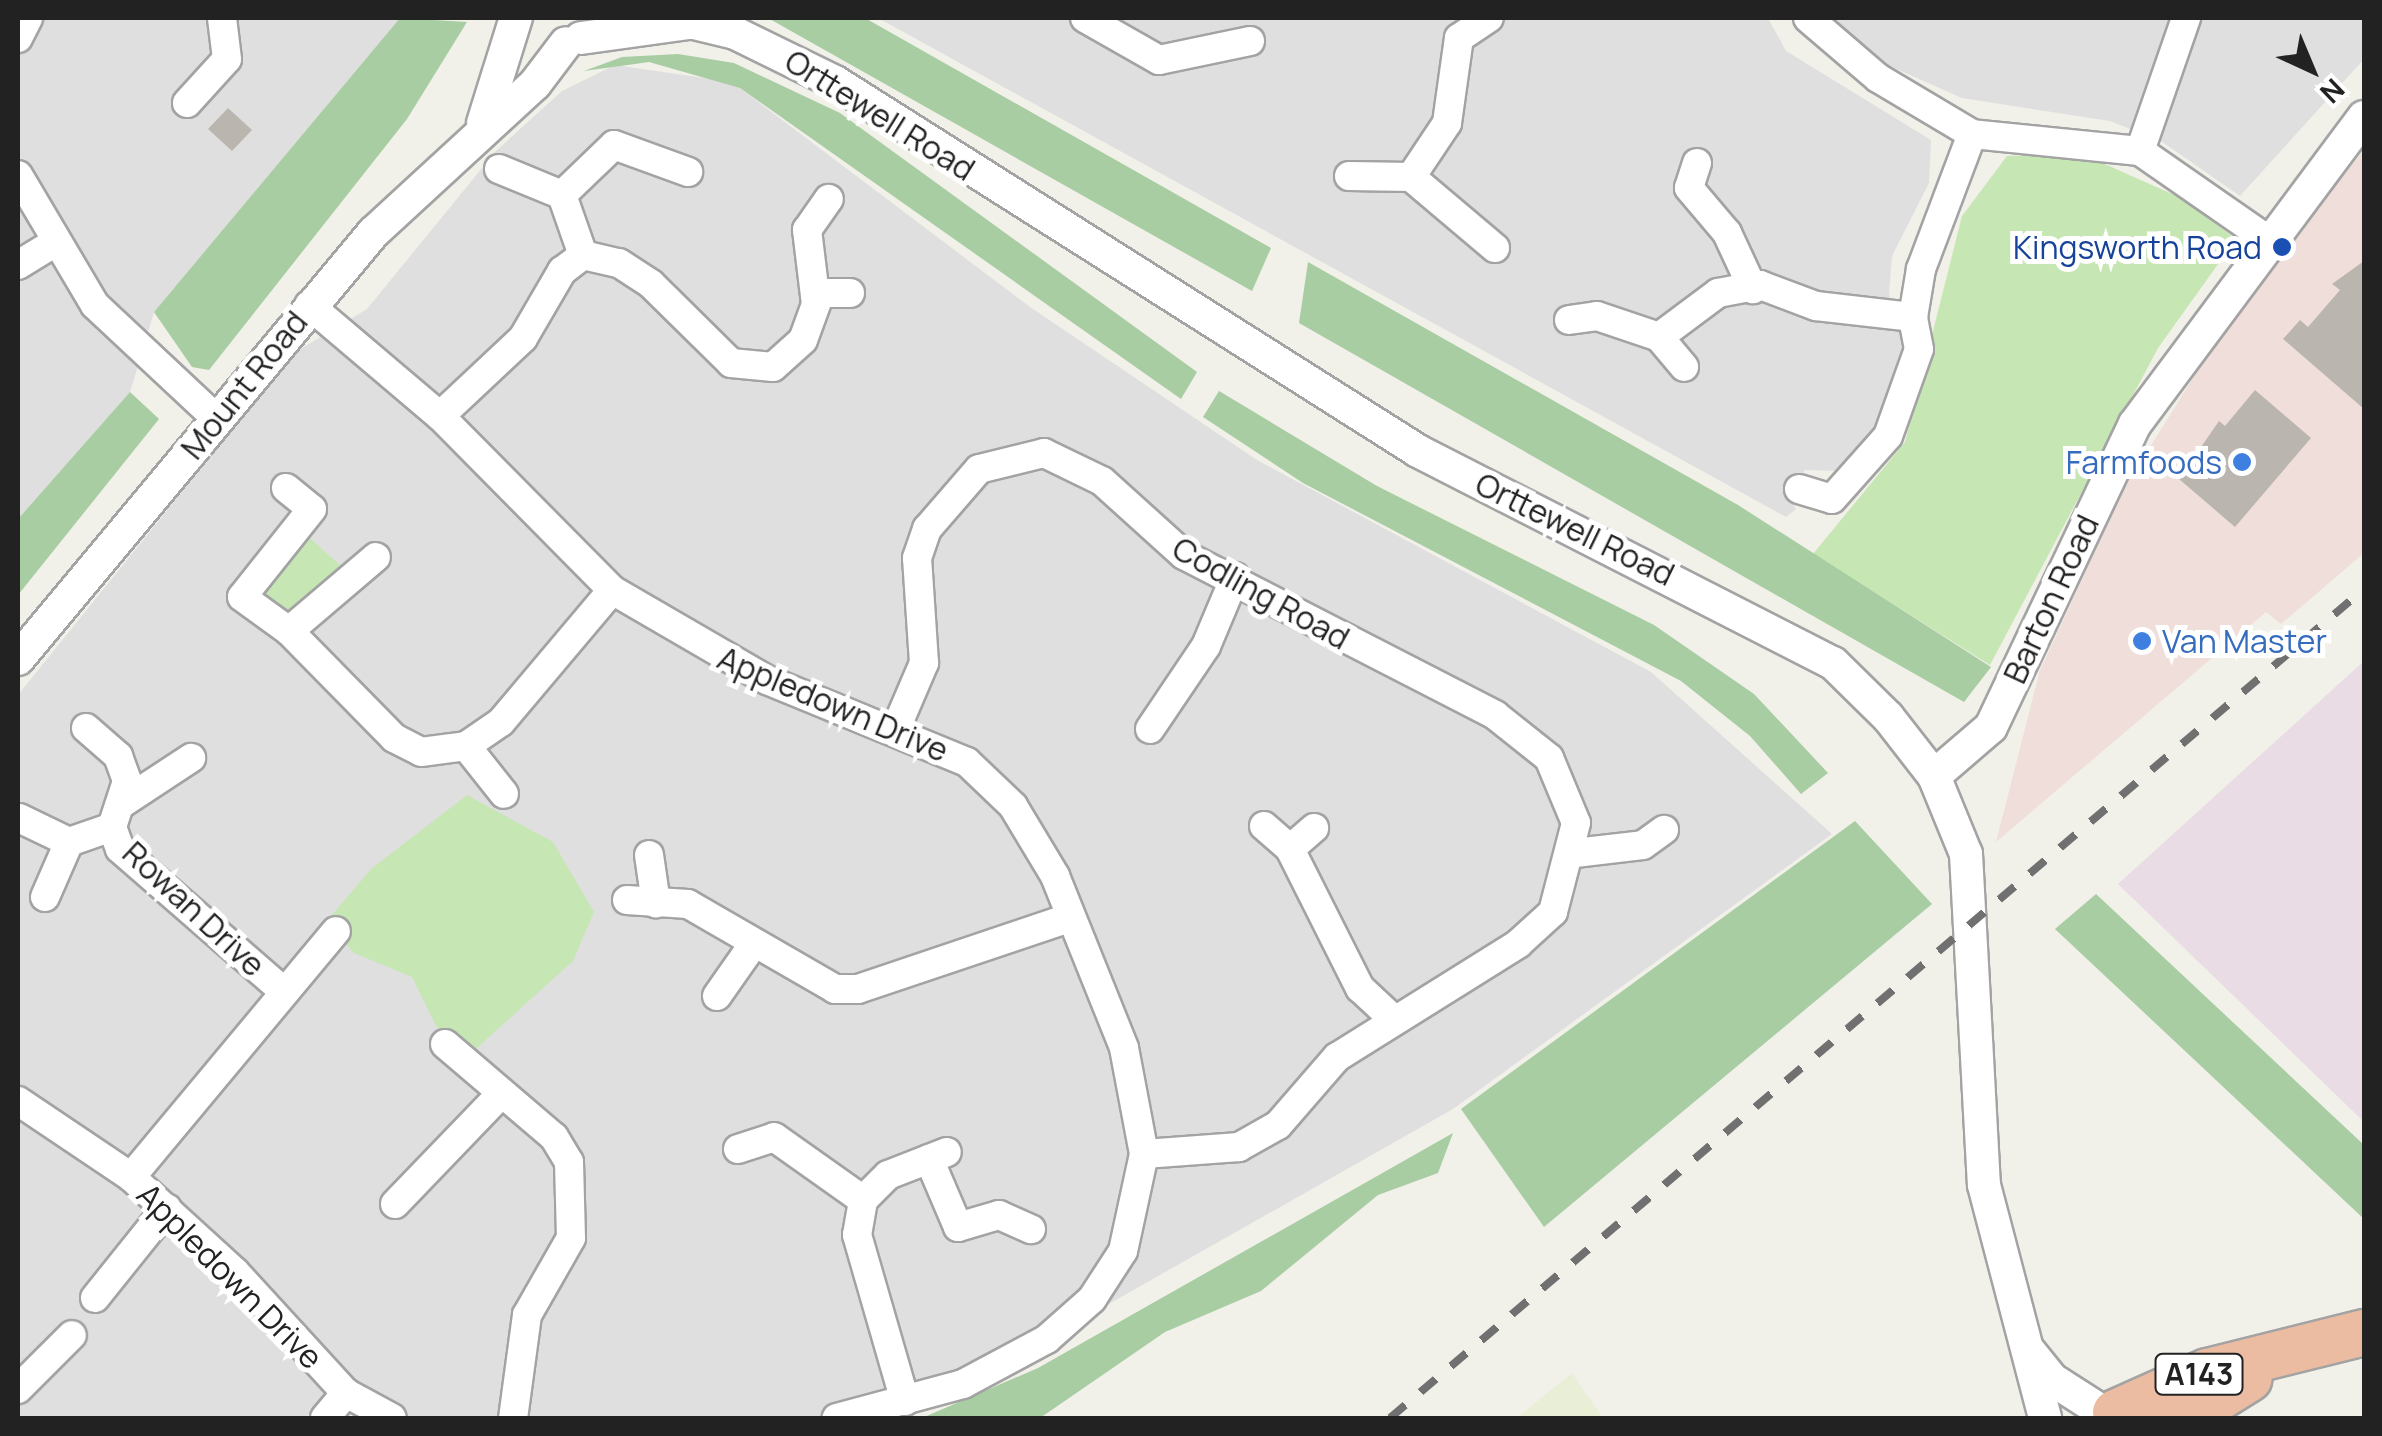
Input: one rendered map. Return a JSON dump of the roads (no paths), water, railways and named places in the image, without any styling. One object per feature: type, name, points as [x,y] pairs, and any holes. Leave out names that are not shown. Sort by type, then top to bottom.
[{"type":"highway","name":"A143","points":[[2105,1415],[2207,1371],[2290,1355],[2364,1332]]},
{"type":"highway","name":"A143","points":[[2185,1418],[2290,1355]]},
{"type":"street","points":[[18,38],[28,18]]},
{"type":"street","points":[[186,103],[227,59],[222,18]]},
{"type":"street","points":[[518,18],[536,37],[582,33]]},
{"type":"street","name":"Mount Road","points":[[483,123],[518,18]]},
{"type":"street","points":[[1085,18],[1159,60],[1213,33],[1250,41]]},
{"type":"street","points":[[1412,177],[1447,123],[1459,38],[1490,18]]},
{"type":"street","points":[[1808,18],[1878,78],[1972,134],[2140,151],[2268,240]]},
{"type":"street","points":[[2140,151],[2186,18]]},
{"type":"street","name":"Orttewell Road","points":[[582,33],[681,20],[787,55],[1418,451],[1833,662],[1934,776],[1966,854],[1984,1184],[2045,1418]]},
{"type":"street","name":"Mount Road","points":[[18,659],[310,304],[483,123],[535,84],[582,33]]},
{"type":"street","name":"Barton Road","points":[[1934,776],[1992,727],[2135,424],[2268,240],[2364,118]]},
{"type":"street","points":[[1800,489],[1832,499],[1888,436],[1919,349],[1913,317],[1920,269],[1972,134]]},
{"type":"street","points":[[562,195],[614,145],[688,172]]},
{"type":"street","points":[[1696,163],[1689,188],[1728,232],[1753,288]]},
{"type":"street","points":[[498,168],[562,195],[583,255]]},
{"type":"street","points":[[18,176],[54,243],[146,362],[217,419]]},
{"type":"street","points":[[1349,176],[1412,177],[1495,248]]},
{"type":"street","points":[[583,255],[619,263],[651,284],[731,363],[749,368],[790,355],[817,293],[807,230],[829,199]]},
{"type":"street","points":[[18,265],[54,243]]},
{"type":"street","points":[[440,416],[524,338],[562,272],[583,255]]},
{"type":"street","points":[[1659,337],[1718,293],[1753,288],[1913,317]]},
{"type":"street","points":[[817,293],[850,293]]},
{"type":"street","name":"Appledown Drive","points":[[310,304],[440,416],[612,590],[767,680],[897,726],[967,762],[1013,806],[1069,918],[1124,1048],[1144,1154],[1123,1250],[1092,1299],[1047,1339],[964,1384],[838,1418]]},
{"type":"street","points":[[1569,320],[1597,316],[1659,337],[1684,367]]},
{"type":"street","name":"Codling Road","points":[[897,726],[924,664],[917,558],[927,529],[979,468],[1011,455],[1075,462],[1152,533],[1529,737],[1569,793],[1575,853],[1553,912],[1518,944],[1390,1016],[1337,1057],[1278,1125],[1240,1147],[1144,1154]]},
{"type":"street","points":[[286,488],[312,509],[242,597],[289,631],[394,738],[421,752],[466,746],[501,722],[612,590]]},
{"type":"street","points":[[289,631],[376,557]]},
{"type":"street","points":[[1150,729],[1206,646],[1235,577]]},
{"type":"street","name":"Rowan Drive","points":[[86,728],[118,756],[127,780],[116,815],[120,849],[280,989]]},
{"type":"street","points":[[466,746],[504,794]]},
{"type":"street","name":"Rowan Drive","points":[[68,842],[116,815],[190,758]]},
{"type":"street","points":[[19,818],[68,842],[45,897]]},
{"type":"street","points":[[1264,826],[1290,849],[1360,988],[1390,1016]]},
{"type":"street","points":[[1290,849],[1314,828]]},
{"type":"street","points":[[1575,853],[1642,845],[1664,830]]},
{"type":"street","points":[[650,855],[656,903]]},
{"type":"street","points":[[627,900],[688,904],[752,946],[834,988],[858,989],[1069,918]]},
{"type":"street","name":"Rowan Drive","points":[[132,1177],[280,989],[336,931]]},
{"type":"street","points":[[717,996],[752,946]]},
{"type":"street","points":[[445,1044],[498,1097],[554,1138],[570,1162],[582,1237],[527,1315],[513,1418]]},
{"type":"street","points":[[395,1204],[498,1097]]},
{"type":"street","name":"Appledown Drive","points":[[18,1101],[132,1177],[167,1208],[346,1393],[392,1418]]},
{"type":"street","points":[[738,1149],[774,1137],[863,1200]]},
{"type":"street","points":[[904,1401],[857,1235],[863,1200],[888,1176],[938,1156],[958,1227],[999,1214],[1031,1228]]},
{"type":"street","points":[[95,1298],[167,1208]]},
{"type":"street","points":[[18,1389],[72,1335]]},
{"type":"street","name":"Orttewell Road","points":[[2024,1344],[2053,1380],[2105,1415]]},
{"type":"street","points":[[324,1418],[346,1393]]},
{"type":"railway","points":[[1390,1418],[2364,589]]},
{"type":"place","name":"Kingsworth Road","points":[[2282,247]]},
{"type":"place","name":"Farmfoods","points":[[2242,462]]},
{"type":"place","name":"Van Master","points":[[2142,641]]}]
